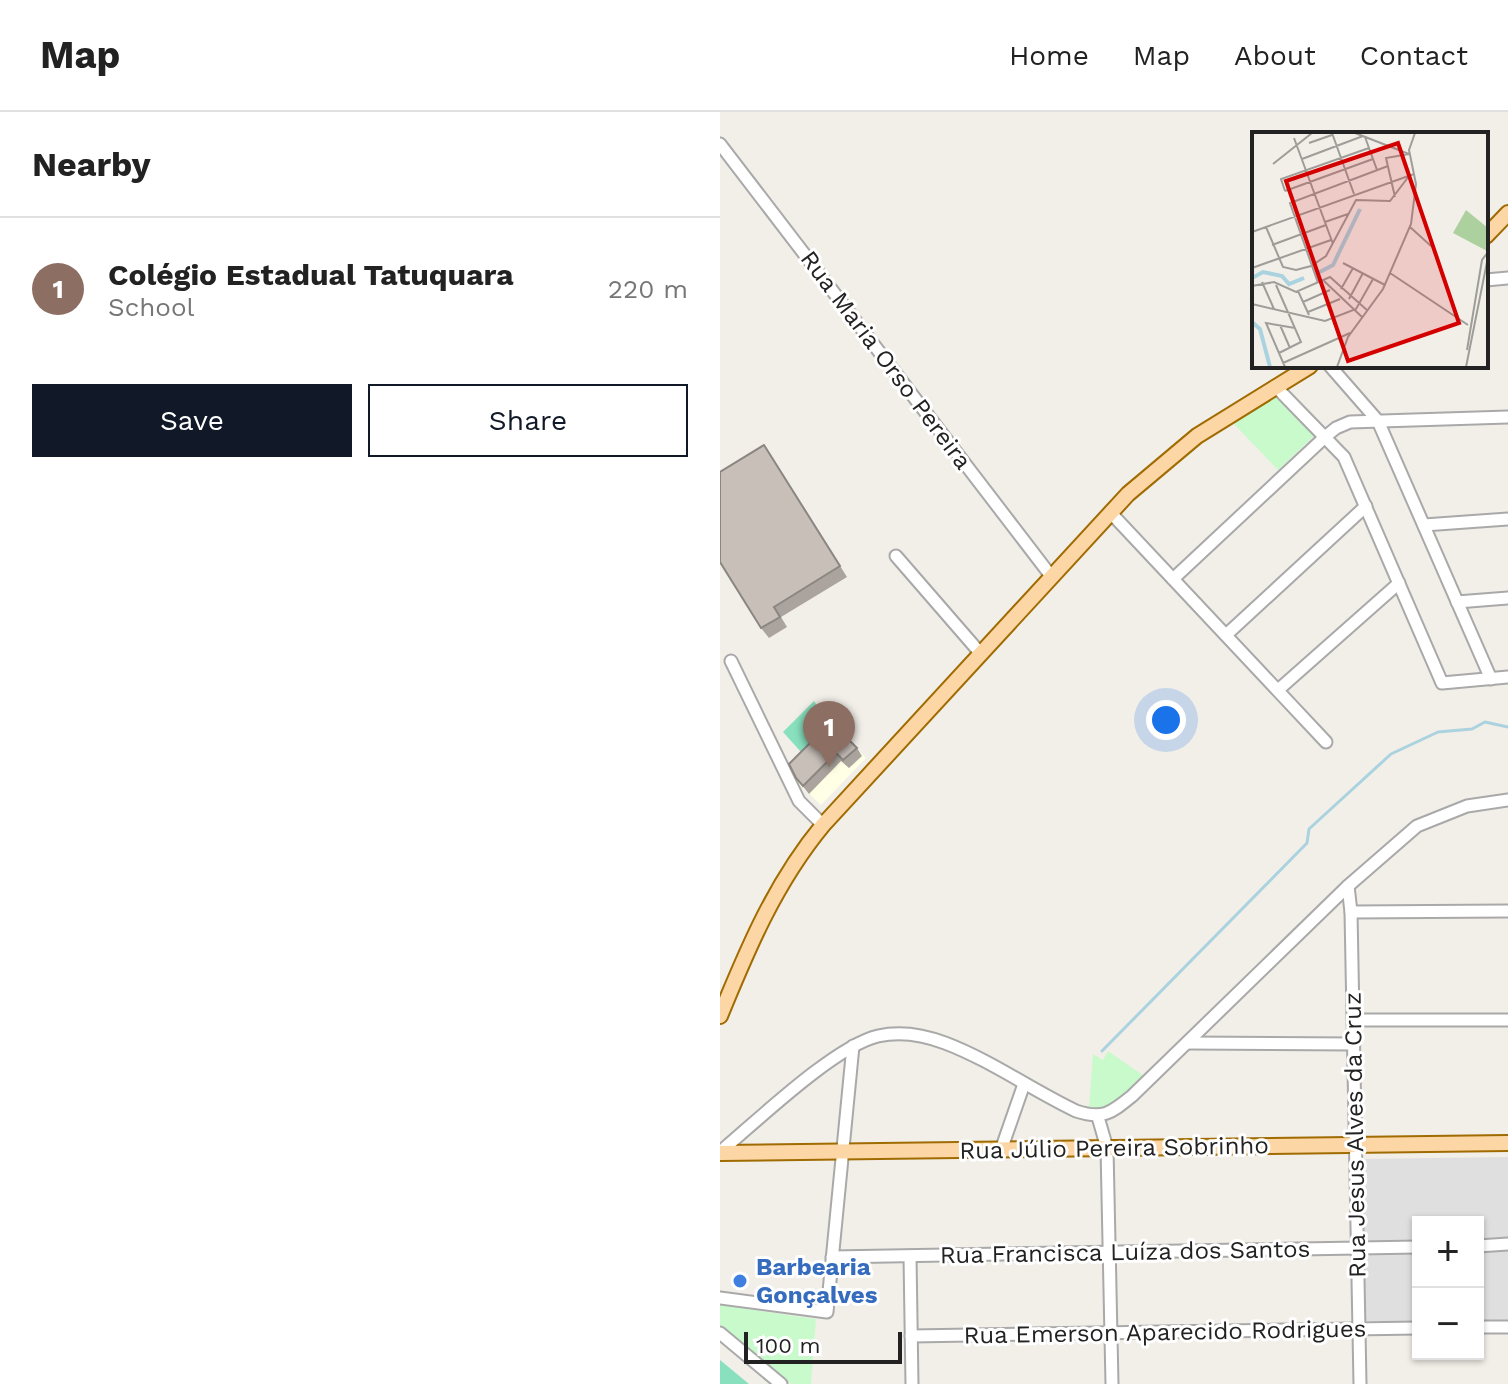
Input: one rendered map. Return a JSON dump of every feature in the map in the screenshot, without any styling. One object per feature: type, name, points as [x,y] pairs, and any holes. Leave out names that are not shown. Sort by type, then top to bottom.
[{"type":"main road","points":[[1488,234],[1508,213]]},
{"type":"main road","points":[[720,1016],[771,900],[795,861],[823,825],[1110,512],[1174,453],[1229,414],[1306,368]]},
{"type":"main road","name":"Rua Júlio Pereira Sobrinho","points":[[720,1152],[1508,1143]]},
{"type":"street","name":"Rua Maria Orso Pereira","points":[[720,144],[1051,576]]},
{"type":"street","points":[[1488,280],[1508,278]]},
{"type":"street","points":[[1332,368],[1378,421],[1491,679]]},
{"type":"street","points":[[1275,386],[1344,457],[1442,683],[1508,677]]},
{"type":"street","points":[[1173,579],[1342,424],[1508,417]]},
{"type":"street","points":[[1226,635],[1366,506]]},
{"type":"street","points":[[1110,512],[1326,742]]},
{"type":"street","points":[[1424,525],[1508,519]]},
{"type":"street","points":[[896,556],[981,654]]},
{"type":"street","points":[[1278,690],[1399,583]]},
{"type":"street","points":[[1457,602],[1508,598]]},
{"type":"street","points":[[731,661],[794,793],[823,825]]},
{"type":"street","points":[[720,1152],[853,1046],[877,1036],[892,1034],[918,1035],[956,1048],[1076,1111],[1098,1117],[1123,1103],[1404,836],[1424,821],[1467,806],[1508,800]]},
{"type":"street","name":"Rua Jesus Alves da Cruz","points":[[1348,886],[1354,1020],[1360,1384]]},
{"type":"street","points":[[1351,912],[1508,911]]},
{"type":"street","points":[[1354,1020],[1508,1020]]},
{"type":"street","points":[[1187,1043],[1354,1044]]},
{"type":"street","points":[[720,1298],[827,1312],[853,1046]]},
{"type":"street","points":[[1001,1150],[1024,1084]]},
{"type":"street","points":[[1098,1117],[1107,1148],[1112,1384]]},
{"type":"street","name":"Rua Francisca Luíza dos Santos","points":[[832,1257],[1412,1247]]},
{"type":"street","points":[[910,1256],[912,1384]]},
{"type":"street","points":[[1484,1327],[1508,1327]]},
{"type":"street","name":"Rua Emerson Aparecido Rodrigues","points":[[911,1336],[1412,1328]]},
{"type":"street","points":[[720,1333],[781,1384]]},
{"type":"shaded area","points":[[837,728],[866,758],[821,805],[790,776]]},
{"type":"shaded area","points":[[1508,1157],[1508,1320],[1484,1320],[1484,1216],[1412,1216],[1412,1321],[1366,1321],[1361,1159]]},
{"type":"green space","points":[[1275,395],[1314,436],[1278,470],[1232,422]]},
{"type":"green space","points":[[814,701],[829,724],[801,752],[783,732]]},
{"type":"green space","points":[[1108,1051],[1144,1076],[1113,1103],[1089,1109],[1093,1054],[1103,1060]]},
{"type":"green space","points":[[720,1305],[816,1319],[811,1384],[791,1384],[720,1325]]},
{"type":"green space","points":[[720,1360],[749,1384],[720,1384]]},
{"type":"building","points":[[764,445],[840,566],[774,607],[780,617],[761,628],[720,562],[720,472]]},
{"type":"building","points":[[834,725],[857,748],[843,760],[836,753],[803,786],[789,764]]},
{"type":"waterway","points":[[1102,1051],[1307,843],[1309,829],[1391,754],[1438,732],[1472,729],[1485,722],[1508,727]]},
{"type":"place","name":"Colégio Estadual Tatuquara","points":[[829,767]]},
{"type":"place","name":"Barbearia Gonçalves","points":[[740,1281]]}]
